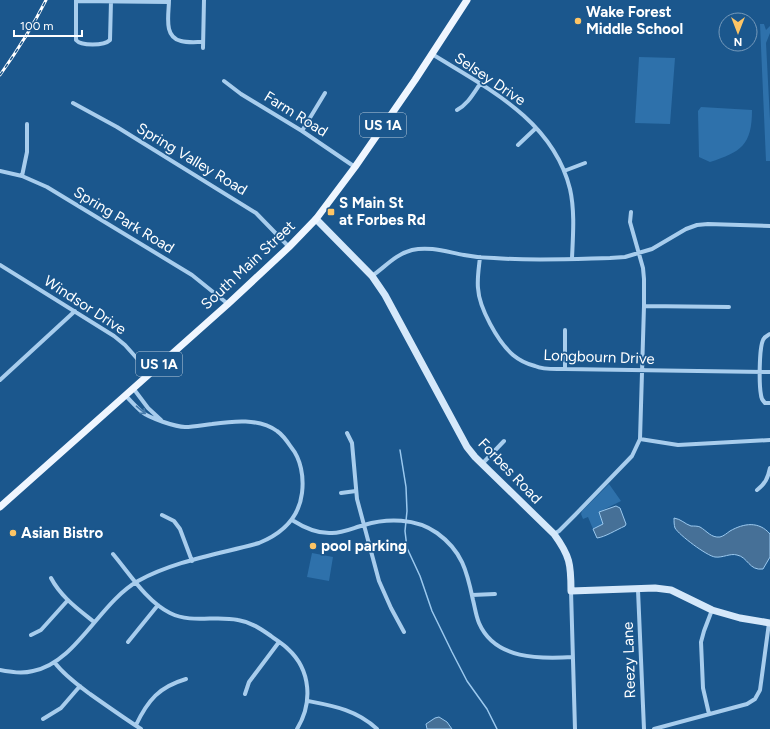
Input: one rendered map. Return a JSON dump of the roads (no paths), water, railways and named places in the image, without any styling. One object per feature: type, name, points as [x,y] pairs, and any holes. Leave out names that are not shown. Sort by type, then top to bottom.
[{"type":"main road","name":"South Main Street","points":[[0,507],[228,304],[316,218],[355,167],[467,0]]},
{"type":"street","points":[[111,2],[110,40],[104,44],[81,44],[76,40],[76,0],[111,2],[169,1],[168,27],[172,36],[182,42],[203,42]]},
{"type":"street","points":[[203,48],[204,0]]},
{"type":"street","name":"Selsey Drive","points":[[432,54],[516,108],[546,139],[564,171],[570,189],[572,203],[572,258]]},
{"type":"street","name":"Farm Road","points":[[224,82],[302,131],[355,167]]},
{"type":"street","points":[[457,110],[464,107],[469,102],[480,84]]},
{"type":"street","points":[[302,131],[325,93]]},
{"type":"street","name":"Spring Valley Road","points":[[73,103],[117,127],[256,213],[289,246]]},
{"type":"street","points":[[22,176],[27,152],[27,124]]},
{"type":"street","points":[[518,145],[536,128]]},
{"type":"street","points":[[564,171],[584,162]]},
{"type":"street","name":"Spring Park Road","points":[[0,171],[22,176],[47,187],[192,275],[228,304]]},
{"type":"street","points":[[554,534],[570,520],[632,456],[640,439],[644,306],[643,268],[630,222],[632,212]]},
{"type":"street","name":"Forbes Road","points":[[316,218],[372,276],[396,314],[468,447],[482,464],[554,534],[563,547],[568,557],[571,570],[576,729]]},
{"type":"street","points":[[372,276],[401,254],[416,250],[433,249],[496,259],[618,258],[639,254],[652,249],[686,228],[697,225],[770,226]]},
{"type":"street","name":"Longbourn Drive","points":[[480,257],[478,287],[484,311],[505,347],[522,361],[536,367],[546,369],[770,372]]},
{"type":"street","name":"Windsor Drive","points":[[0,265],[120,340],[150,373]]},
{"type":"street","points":[[644,306],[729,307]]},
{"type":"street","points":[[0,380],[75,311]]},
{"type":"street","points":[[565,330],[565,369]]},
{"type":"street","points":[[770,334],[764,338],[761,345],[760,372],[762,400],[765,403],[770,403]]},
{"type":"street","points":[[133,388],[148,408],[161,420]]},
{"type":"street","points":[[0,670],[32,672],[46,668],[65,655],[122,592],[136,582],[160,570],[259,543],[273,537],[284,529],[292,520],[302,495],[303,481],[296,453],[276,430],[259,424],[242,421],[185,427],[174,425],[151,418],[143,413],[125,395]]},
{"type":"street","points":[[347,433],[352,443],[357,498],[379,581],[404,632]]},
{"type":"street","points":[[640,439],[678,445],[770,440]]},
{"type":"street","points":[[482,464],[504,441]]},
{"type":"street","points":[[757,490],[768,478],[770,468]]},
{"type":"street","points":[[341,493],[356,491]]},
{"type":"street","points":[[162,515],[174,521],[180,529],[192,561]]},
{"type":"street","points":[[292,520],[302,526],[320,532],[330,533],[340,533],[384,520],[404,521],[435,532],[450,543],[460,556],[466,571],[479,624],[486,635],[498,646],[516,654],[531,658],[573,657]]},
{"type":"street","points":[[113,554],[158,606],[172,614],[183,618],[237,620],[248,622],[258,627],[288,649],[302,667],[307,686],[308,701],[304,716],[297,729]]},
{"type":"street","points":[[51,578],[56,588],[94,622]]},
{"type":"street","points":[[571,591],[638,590],[655,588],[671,590],[712,610],[740,618],[770,623],[760,690],[755,699],[747,704],[654,729]]},
{"type":"street","name":"Reezy Lane","points":[[638,590],[644,729]]},
{"type":"street","points":[[472,595],[495,594]]},
{"type":"street","points":[[31,635],[41,630],[68,600]]},
{"type":"street","points":[[128,642],[158,606]]},
{"type":"street","points":[[709,714],[703,688],[701,642],[712,610]]},
{"type":"street","points":[[245,694],[249,682],[279,642]]},
{"type":"street","points":[[55,663],[80,686],[141,729]]},
{"type":"street","points":[[136,725],[145,708],[158,692],[172,684],[186,679]]},
{"type":"street","points":[[43,719],[61,708],[80,686]]},
{"type":"street","points":[[308,701],[348,710],[359,715],[377,729]]},
{"type":"waterway","points":[[400,450],[406,487],[407,511],[405,531],[407,548],[420,576],[432,611],[452,652],[467,681],[487,709],[497,729]]},
{"type":"railway","points":[[0,75],[13,57],[46,0]]},
{"type":"place","name":"Wake Forest Middle School","points":[[578,21]]},
{"type":"place","name":"S Main St at Forbes Rd","points":[[331,212]]},
{"type":"place","name":"Asian Bistro","points":[[13,533]]},
{"type":"place","name":"pool parking","points":[[313,546]]}]
